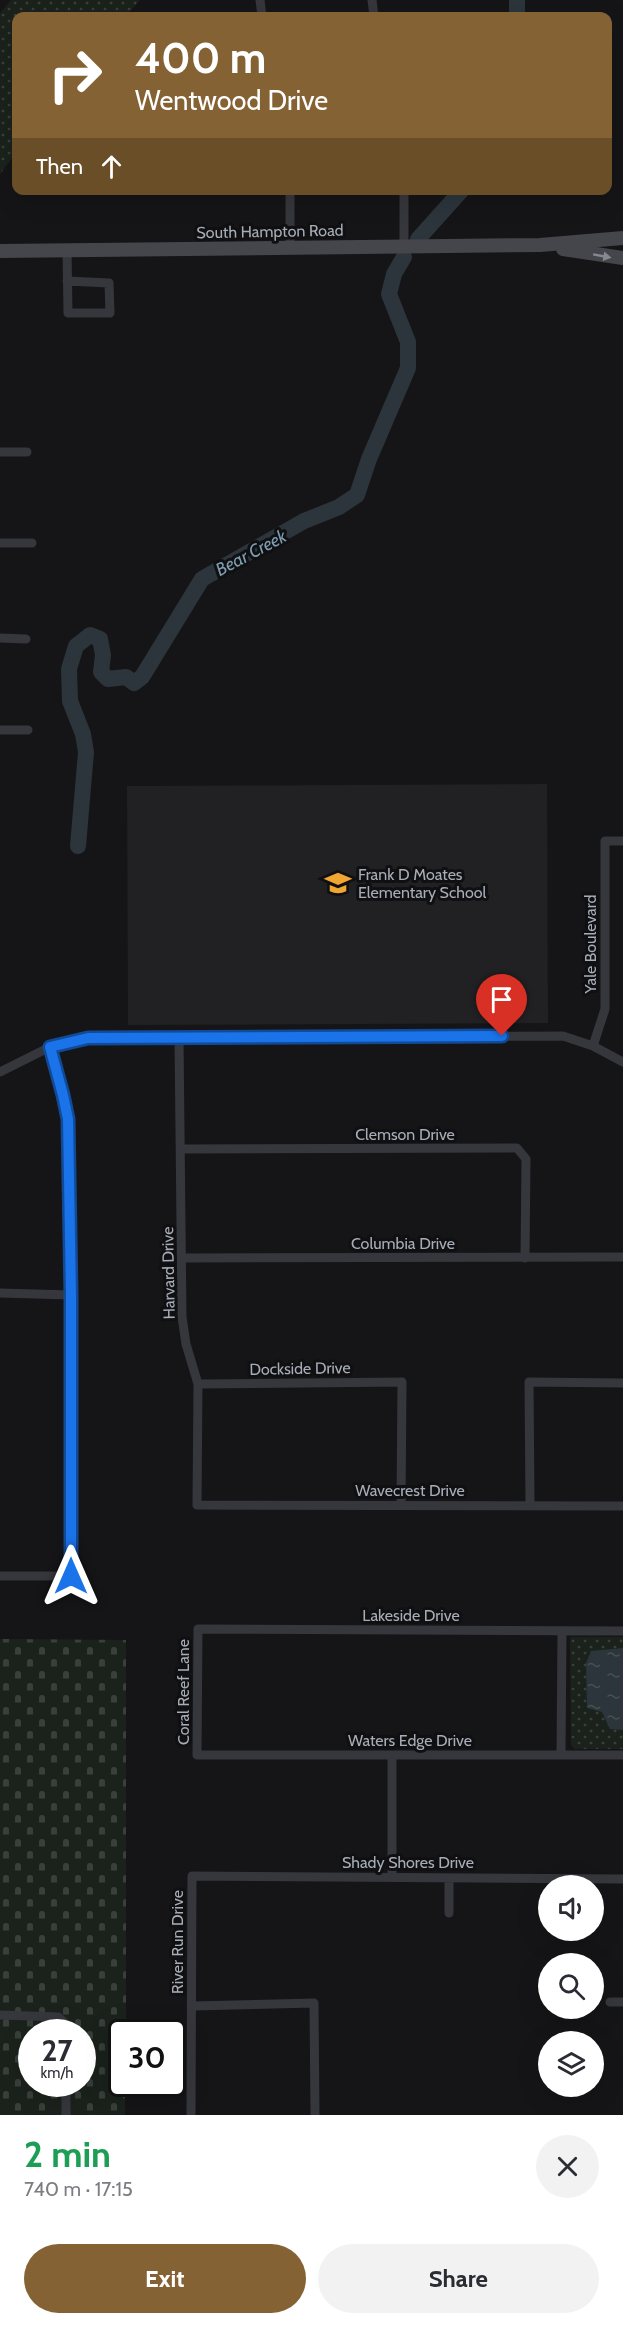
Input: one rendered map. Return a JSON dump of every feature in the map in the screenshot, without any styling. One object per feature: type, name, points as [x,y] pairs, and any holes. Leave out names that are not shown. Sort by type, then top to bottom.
[{"type":"main road","name":"South Hampton Road","points":[[0,251],[540,245],[623,238]]},
{"type":"main road","name":"South Hampton Road","points":[[540,245],[623,258]]},
{"type":"street","points":[[290,195],[290,247]]},
{"type":"street","points":[[404,195],[404,246]]},
{"type":"street","points":[[67,250],[67,281],[68,313],[110,314],[109,283],[67,281]]},
{"type":"street","points":[[0,452],[27,452]]},
{"type":"street","points":[[0,543],[32,543]]},
{"type":"street","points":[[0,638],[26,639]]},
{"type":"street","points":[[0,730],[28,730]]},
{"type":"street","name":"Yale Boulevard","points":[[593,1046],[605,1009],[605,841],[623,841]]},
{"type":"street","points":[[0,1072],[50,1047],[88,1038],[563,1036],[593,1046],[623,1062]]},
{"type":"street","name":"Harvard Drive","points":[[179,1038],[182,1317],[186,1344],[198,1384],[197,1505]]},
{"type":"street","points":[[0,1576],[71,1576],[71,1295],[68,1119],[50,1047]]},
{"type":"street","name":"Clemson Drive","points":[[181,1149],[517,1148],[526,1160],[525,1257]]},
{"type":"street","name":"Columbia Drive","points":[[183,1258],[623,1257]]},
{"type":"street","points":[[0,1293],[71,1295]]},
{"type":"street","name":"Dockside Drive","points":[[198,1384],[402,1382],[401,1505]]},
{"type":"street","points":[[530,1505],[529,1382],[623,1383]]},
{"type":"street","name":"Wavecrest Drive","points":[[197,1505],[623,1506]]},
{"type":"street","name":"Lakeside Drive","points":[[198,1629],[623,1630]]},
{"type":"street","name":"Coral Reef Lane","points":[[197,1755],[198,1629]]},
{"type":"street","points":[[561,1755],[562,1631]]},
{"type":"street","name":"Waters Edge Drive","points":[[197,1755],[623,1755]]},
{"type":"street","points":[[392,1755],[392,1877]]},
{"type":"street","name":"Shady Shores Drive","points":[[192,1876],[623,1879]]},
{"type":"street","name":"River Run Drive","points":[[192,1876],[192,2115]]},
{"type":"street","points":[[449,1878],[449,1913]]},
{"type":"street","points":[[610,2002],[623,2002]]},
{"type":"street","points":[[192,2006],[314,2003],[315,2115]]},
{"type":"street","points":[[0,2015],[58,2017],[60,2019]]},
{"type":"street","points":[[66,2097],[66,2115]]},
{"type":"shaded area","name":"Frank D Moates Elementary School","points":[[547,784],[548,1023],[128,1025],[127,786]]},
{"type":"green space","points":[[11,0],[140,0],[130,12],[12,12],[12,158],[0,174],[0,13]]},
{"type":"green space","points":[[570,1637],[623,1637],[623,1749],[575,1749],[571,1745]]},
{"type":"green space","points":[[0,1639],[126,1640],[126,2019],[108,2019],[108,2097],[125,2097],[125,2115],[0,2115]]},
{"type":"water","points":[[623,1648],[623,1730],[610,1729],[602,1712],[587,1708],[586,1663],[591,1651]]},
{"type":"waterway","name":"Bear Creek","points":[[517,0],[517,12]]},
{"type":"waterway","name":"Bear Creek","points":[[418,239],[458,195]]},
{"type":"waterway","name":"Bear Creek","points":[[78,846],[86,752],[83,734],[70,701],[69,669],[76,646],[90,635],[100,639],[103,655],[101,672],[108,679],[126,677],[134,683],[142,677],[202,579],[304,521],[339,507],[357,495],[369,459],[408,368],[408,342],[389,294],[394,274],[404,257]]},
{"type":"place","name":"Frank D Moates Elementary School","points":[[338,883]]},
{"type":"route","points":[[71,1576],[71,1295],[68,1119],[50,1047],[88,1038],[502,1036]]}]
